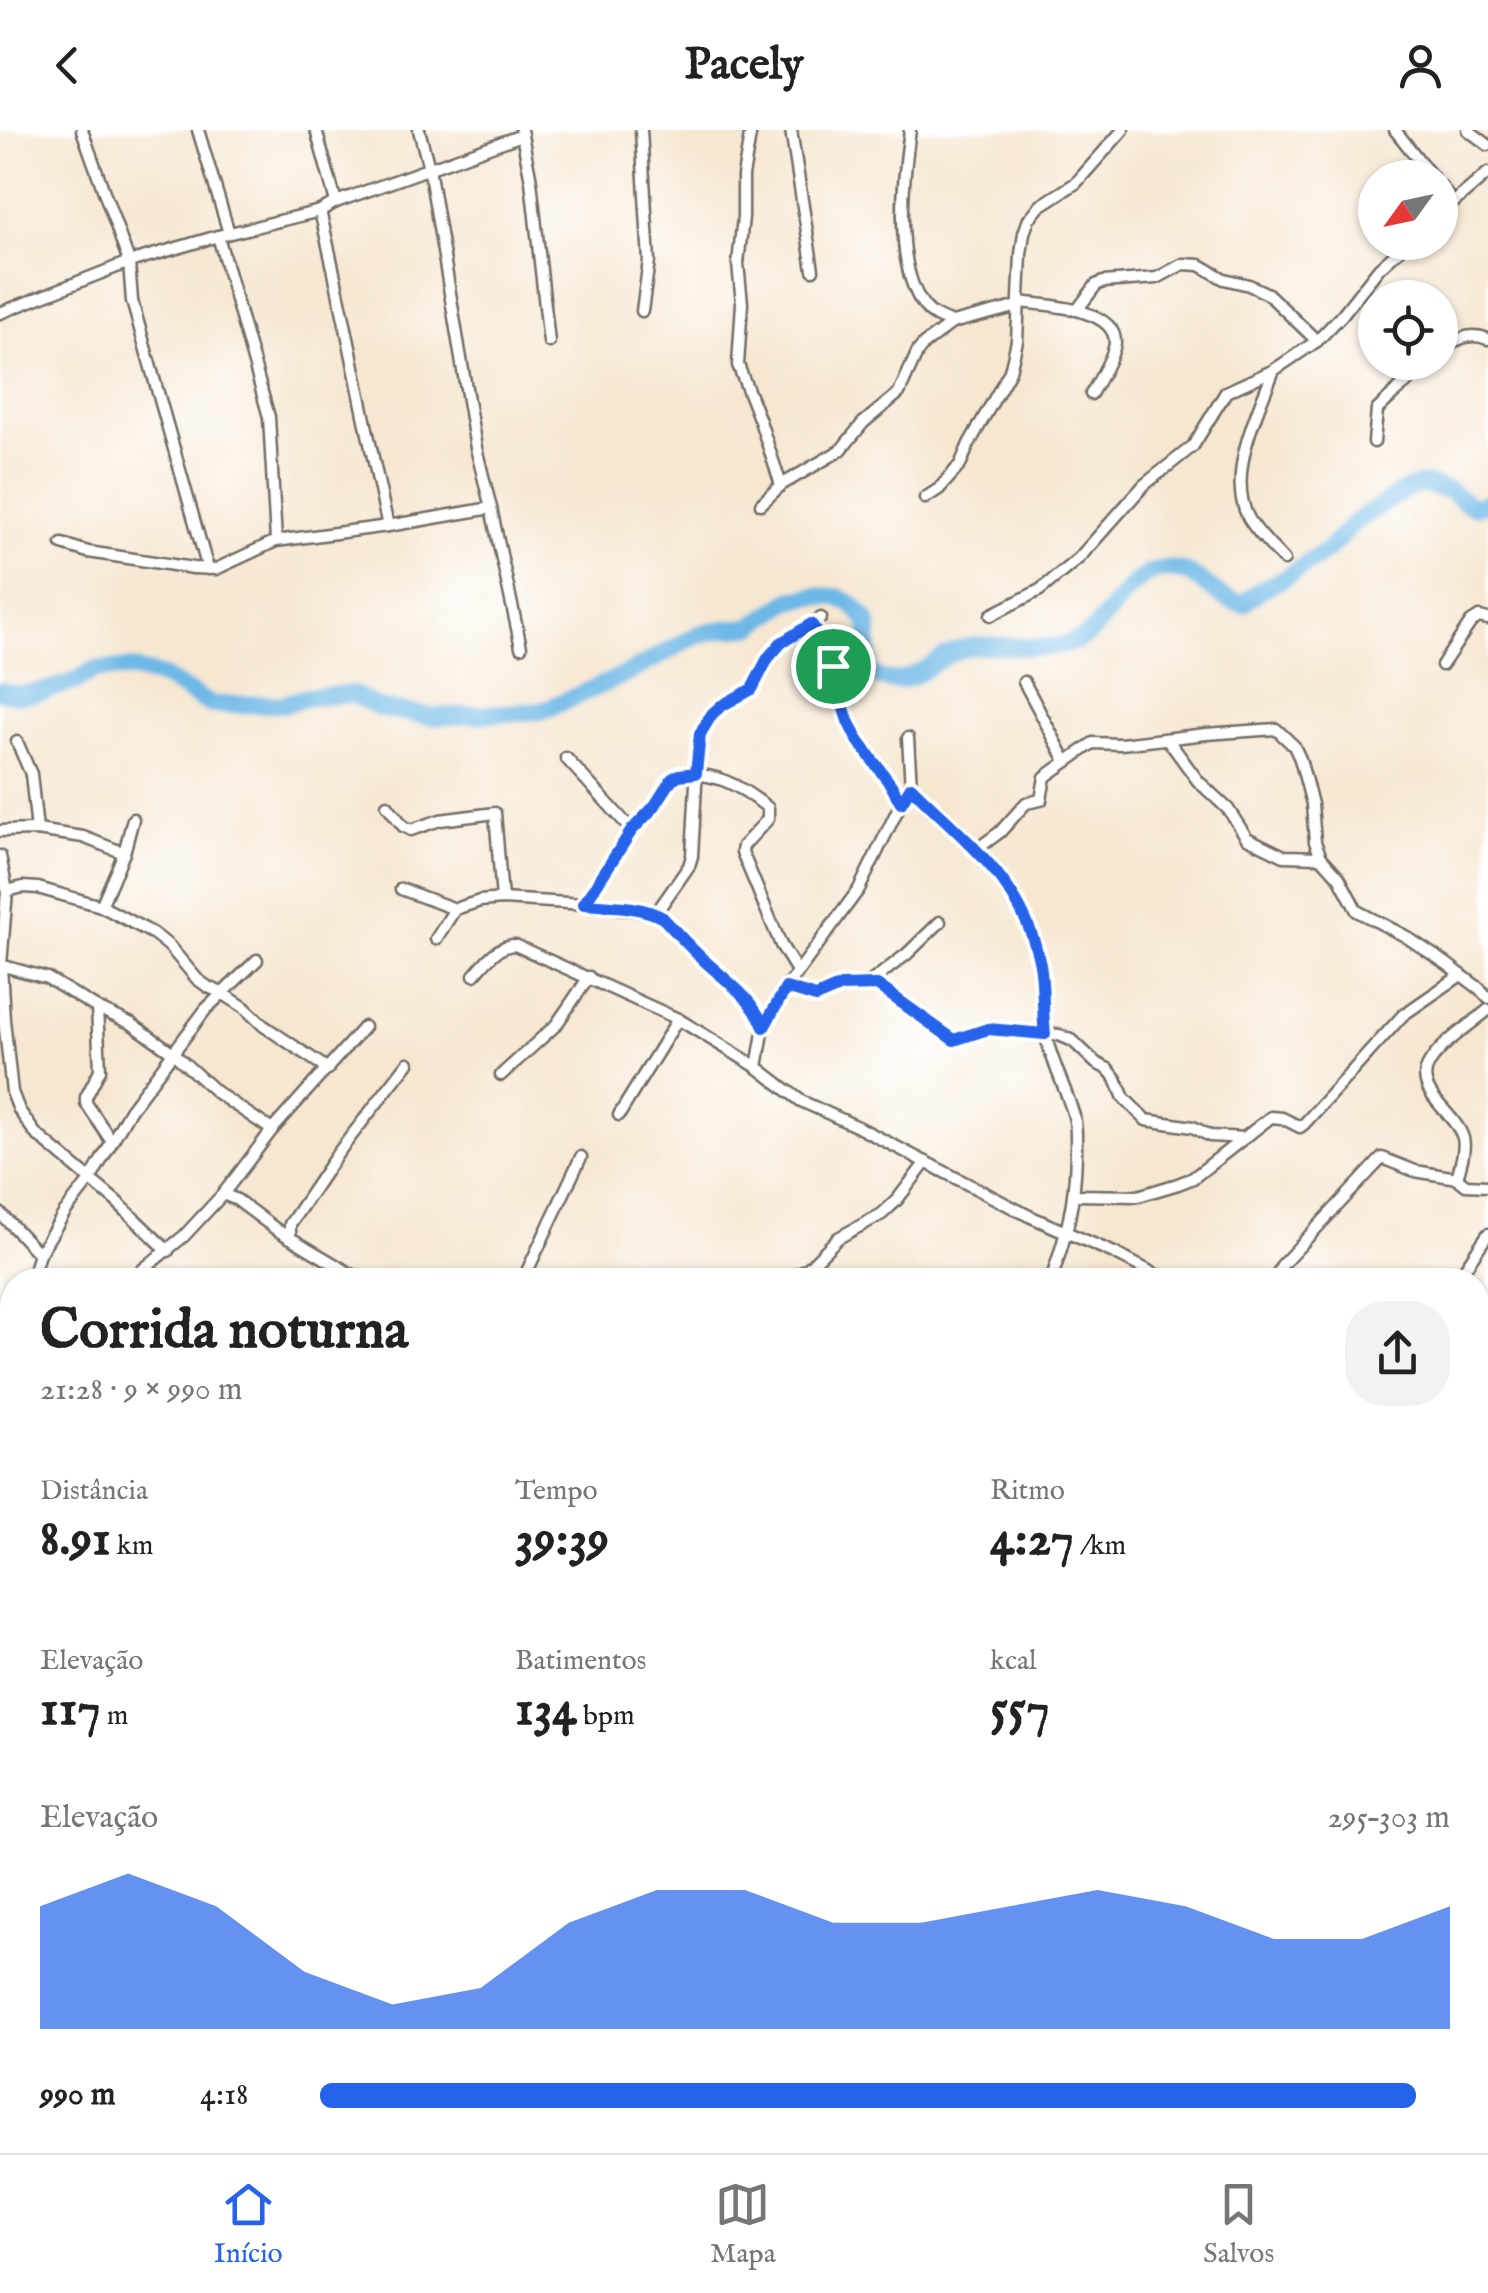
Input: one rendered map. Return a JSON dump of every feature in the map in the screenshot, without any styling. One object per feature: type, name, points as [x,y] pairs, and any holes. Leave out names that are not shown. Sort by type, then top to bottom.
[{"type":"street","points":[[82,130],[130,262],[132,301],[208,569]]},
{"type":"street","points":[[198,130],[269,417],[276,540]]},
{"type":"street","points":[[316,130],[336,202]]},
{"type":"street","points":[[419,130],[429,168],[473,431],[521,648]]},
{"type":"street","points":[[641,130],[649,261],[642,311]]},
{"type":"street","points":[[751,130],[743,176],[738,264],[742,303],[738,365],[781,485]]},
{"type":"street","points":[[791,130],[813,270]]},
{"type":"street","points":[[910,130],[902,212],[913,286],[933,315],[952,323]]},
{"type":"street","points":[[925,498],[960,465],[1010,371],[1018,340],[1022,244],[1029,219],[1040,206],[1076,182],[1123,130]]},
{"type":"street","points":[[1395,130],[1419,160]]},
{"type":"street","points":[[1468,130],[1488,144]]},
{"type":"street","points":[[0,313],[130,262],[320,211],[522,133],[531,181],[548,342]]},
{"type":"street","points":[[1458,198],[1488,172]]},
{"type":"street","points":[[320,211],[388,526]]},
{"type":"street","points":[[991,614],[1040,590],[1079,558],[1144,485],[1192,446],[1226,392],[1274,370],[1317,341],[1389,260]]},
{"type":"street","points":[[1078,308],[1103,282],[1157,278],[1183,264],[1193,264],[1224,280],[1258,288],[1317,341]]},
{"type":"street","points":[[761,504],[781,485],[841,450],[863,424],[900,393],[924,344],[952,323],[1019,304],[1078,308],[1103,322],[1115,341],[1092,394]]},
{"type":"street","points":[[1458,338],[1488,339]]},
{"type":"street","points":[[1274,370],[1248,435],[1242,501],[1250,520],[1284,560]]},
{"type":"street","points":[[1374,442],[1376,410],[1409,380]]},
{"type":"street","points":[[62,544],[88,552],[216,569],[276,540],[492,508]]},
{"type":"street","points":[[1442,665],[1470,622],[1478,617],[1488,618]]},
{"type":"street","points":[[656,913],[690,866],[700,734],[721,706],[752,689],[781,643],[816,621],[829,649],[848,721],[901,803]]},
{"type":"street","points":[[1024,682],[1066,761]]},
{"type":"street","points":[[978,849],[1026,803],[1041,800],[1045,777],[1093,743],[1121,744],[1273,729],[1294,746],[1312,804],[1321,857],[1339,877],[1357,911],[1406,936],[1488,998]]},
{"type":"street","points":[[757,1067],[764,1027],[797,971],[859,889],[911,787],[908,738]]},
{"type":"street","points":[[1168,740],[1250,840],[1284,856],[1321,857]]},
{"type":"street","points":[[17,742],[31,774],[38,830]]},
{"type":"street","points":[[566,758],[632,830]]},
{"type":"street","points":[[584,904],[632,830],[654,807],[672,779],[696,773],[736,784],[768,808],[768,818],[742,852],[781,945],[797,971]]},
{"type":"street","points":[[911,787],[978,849],[1004,882],[1026,919],[1041,969],[1045,1034],[1075,1120],[1075,1194],[1055,1268]]},
{"type":"street","points":[[387,805],[403,826],[412,830],[440,820],[495,813],[502,899]]},
{"type":"street","points":[[101,906],[124,853],[133,819]]},
{"type":"street","points":[[0,830],[38,830],[83,837],[124,853]]},
{"type":"street","points":[[0,856],[7,891],[1,965],[4,1020],[12,1092],[19,1110],[35,1133],[168,1251]]},
{"type":"street","points":[[7,891],[38,888],[101,906],[154,934],[208,988],[222,993],[328,1069]]},
{"type":"street","points":[[401,889],[455,909],[502,899],[656,913],[742,992],[764,1027]]},
{"type":"street","points":[[436,939],[455,909]]},
{"type":"street","points":[[867,984],[907,954],[940,922]]},
{"type":"street","points":[[474,975],[500,949],[515,945],[589,977],[678,1018],[757,1067],[801,1101],[1028,1216],[1143,1268]]},
{"type":"street","points":[[34,1268],[38,1254],[90,1180],[130,1110],[206,1009],[256,960]]},
{"type":"street","points":[[1,965],[47,978],[132,1024],[172,1052],[216,1092],[272,1130]]},
{"type":"street","points":[[1075,1194],[1138,1196],[1193,1178],[1275,1116],[1300,1127],[1403,1015],[1462,975]]},
{"type":"street","points":[[501,1075],[556,1025],[589,977]]},
{"type":"street","points":[[786,988],[816,997],[841,986],[877,985],[954,1040],[988,1029],[1073,1040],[1096,1063],[1108,1069],[1124,1098],[1146,1120],[1193,1127],[1210,1136],[1244,1138]]},
{"type":"street","points":[[97,1008],[100,1070],[86,1104],[112,1142]]},
{"type":"street","points":[[1457,1178],[1462,1137],[1425,1084],[1424,1076],[1435,1054],[1488,1010]]},
{"type":"street","points":[[620,1115],[678,1018]]},
{"type":"street","points":[[146,1268],[184,1236],[364,1028]]},
{"type":"street","points":[[278,1230],[290,1224],[338,1153],[408,1062]]},
{"type":"street","points":[[528,1268],[581,1157]]},
{"type":"street","points":[[1281,1268],[1382,1158],[1415,1171],[1457,1178],[1466,1185],[1488,1186]]},
{"type":"street","points":[[808,1268],[838,1238],[882,1214],[926,1162]]},
{"type":"street","points":[[222,1194],[340,1268]]},
{"type":"street","points":[[0,1213],[38,1254]]},
{"type":"street","points":[[290,1224],[290,1237]]},
{"type":"street","points":[[1465,1268],[1488,1234]]},
{"type":"waterway","points":[[0,691],[18,695],[41,692],[77,681],[93,670],[130,669],[163,677],[211,705],[284,704],[308,697],[353,694],[378,708],[433,717],[542,711],[627,674],[697,635],[751,627],[791,600],[816,596],[838,597],[852,604],[867,620],[867,671],[894,680],[918,673],[964,648],[1052,647],[1079,640],[1099,624],[1137,581],[1160,570],[1185,572],[1221,596],[1243,604],[1328,550],[1355,522],[1407,489],[1423,484],[1450,491],[1476,507],[1488,502]]},
{"type":"route","points":[[811,624],[829,649],[833,666],[848,721],[901,803],[911,787],[978,849],[1026,919],[1041,969],[1045,1034],[988,1029],[954,1040],[886,990],[867,984],[841,986],[816,997],[786,988],[764,1027],[742,992],[656,913],[584,904],[632,830],[654,807],[672,779],[696,773],[700,734],[712,714],[752,689],[781,643],[811,624]]}]
